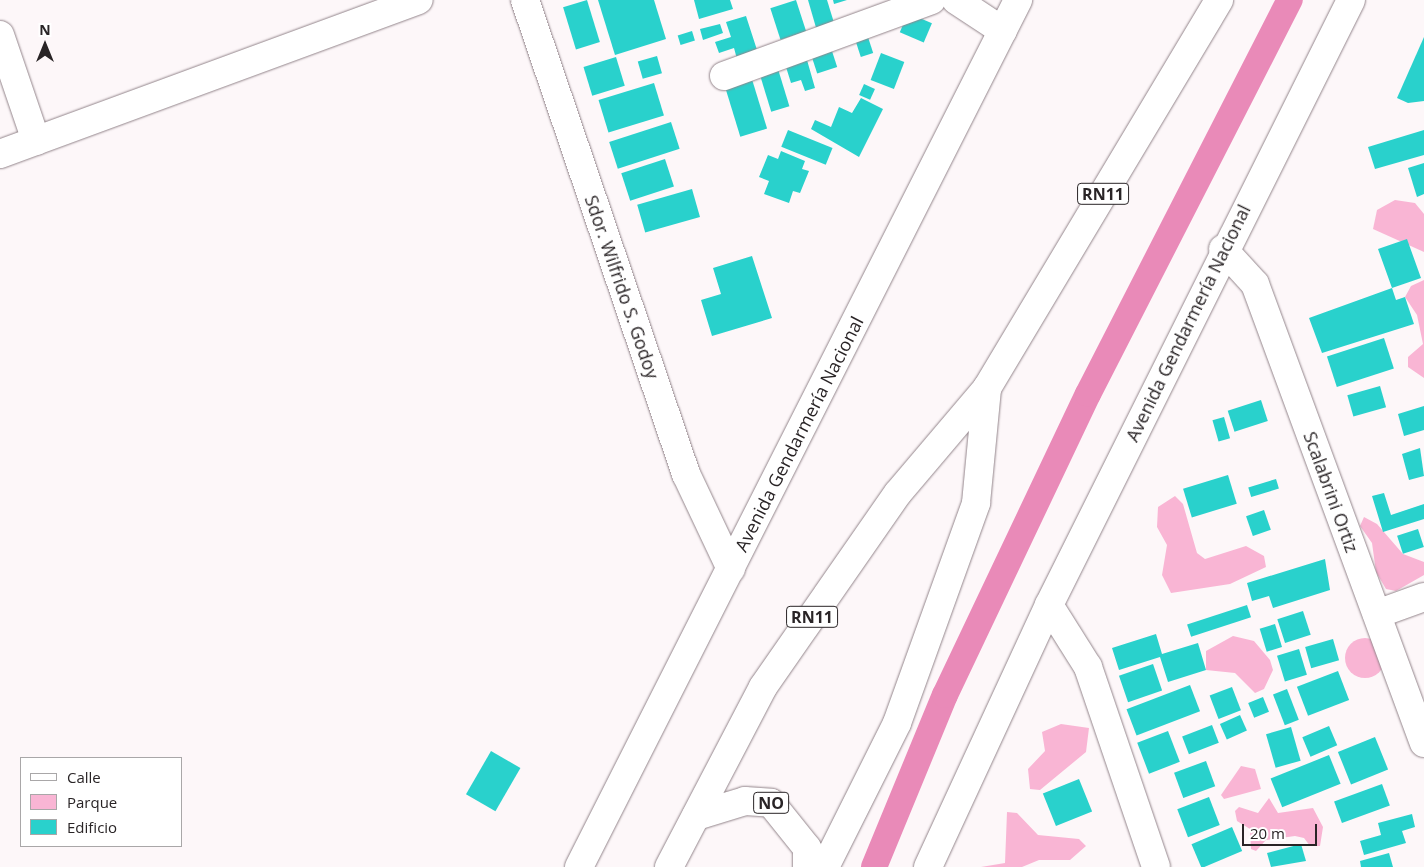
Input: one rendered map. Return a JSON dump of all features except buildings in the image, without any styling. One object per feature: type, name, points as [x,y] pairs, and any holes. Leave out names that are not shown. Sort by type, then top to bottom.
[{"type":"main road","points":[[0,154],[419,0]]},
{"type":"main road","name":"Sdor. Wilfrido S. Godoy","points":[[524,0],[686,474],[731,569]]},
{"type":"main road","points":[[724,76],[932,0]]},
{"type":"main road","points":[[956,0],[1003,30]]},
{"type":"main road","name":"Avenida Gendarmería Nacional","points":[[579,867],[1018,0]]},
{"type":"main road","name":"RN11","points":[[669,867],[763,687],[898,494],[987,388],[1219,0]]},
{"type":"main road","name":"Avenida Gendarmería Nacional","points":[[928,867],[1049,604],[1223,249],[1351,0]]},
{"type":"main road","points":[[0,35],[36,141]]},
{"type":"main road","name":"Scalabrini Ortiz","points":[[1223,249],[1255,284],[1424,744]]},
{"type":"main road","name":"RN11","points":[[825,867],[897,723],[976,503],[987,388]]},
{"type":"main road","points":[[1377,614],[1424,597]]},
{"type":"main road","points":[[1049,604],[1088,667],[1156,867]]},
{"type":"main road","name":"NO","points":[[696,816],[745,801],[771,803],[807,848],[807,867]]},
{"type":"green space","points":[[1395,200],[1415,203],[1424,214],[1424,252],[1373,229],[1377,210]]},
{"type":"green space","points":[[1424,280],[1424,378],[1408,367],[1408,357],[1423,344],[1417,315],[1405,297],[1411,286]]},
{"type":"green space","points":[[1175,496],[1183,504],[1197,553],[1205,559],[1246,546],[1264,556],[1266,567],[1230,584],[1171,593],[1162,575],[1167,545],[1157,527],[1158,507]]},
{"type":"green space","points":[[1364,517],[1377,524],[1403,554],[1424,562],[1424,575],[1396,591],[1386,589],[1376,572],[1372,543],[1360,526]]},
{"type":"green space","points":[[1233,636],[1254,641],[1270,660],[1273,670],[1264,689],[1255,693],[1235,673],[1206,670],[1206,651]]},
{"type":"green space","points":[[1369,638],[1376,641],[1382,647],[1385,658],[1384,666],[1376,675],[1369,678],[1361,678],[1354,675],[1346,666],[1345,654],[1348,647],[1357,639]]},
{"type":"green space","points":[[1061,724],[1089,728],[1086,752],[1040,790],[1030,789],[1028,769],[1045,751],[1042,732]]},
{"type":"green space","points":[[1241,766],[1255,769],[1261,789],[1224,799],[1221,795]]},
{"type":"green space","points":[[1269,798],[1278,813],[1313,808],[1323,827],[1320,846],[1310,846],[1304,838],[1295,836],[1266,840],[1256,851],[1251,849],[1250,829],[1237,821],[1235,811],[1239,807],[1258,813]]},
{"type":"green space","points":[[1007,812],[1017,813],[1038,835],[1079,839],[1086,846],[1070,860],[1039,860],[1022,867],[981,867],[1005,863]]},
{"type":"waterway","points":[[874,867],[945,695],[1088,394],[1290,0]]}]
